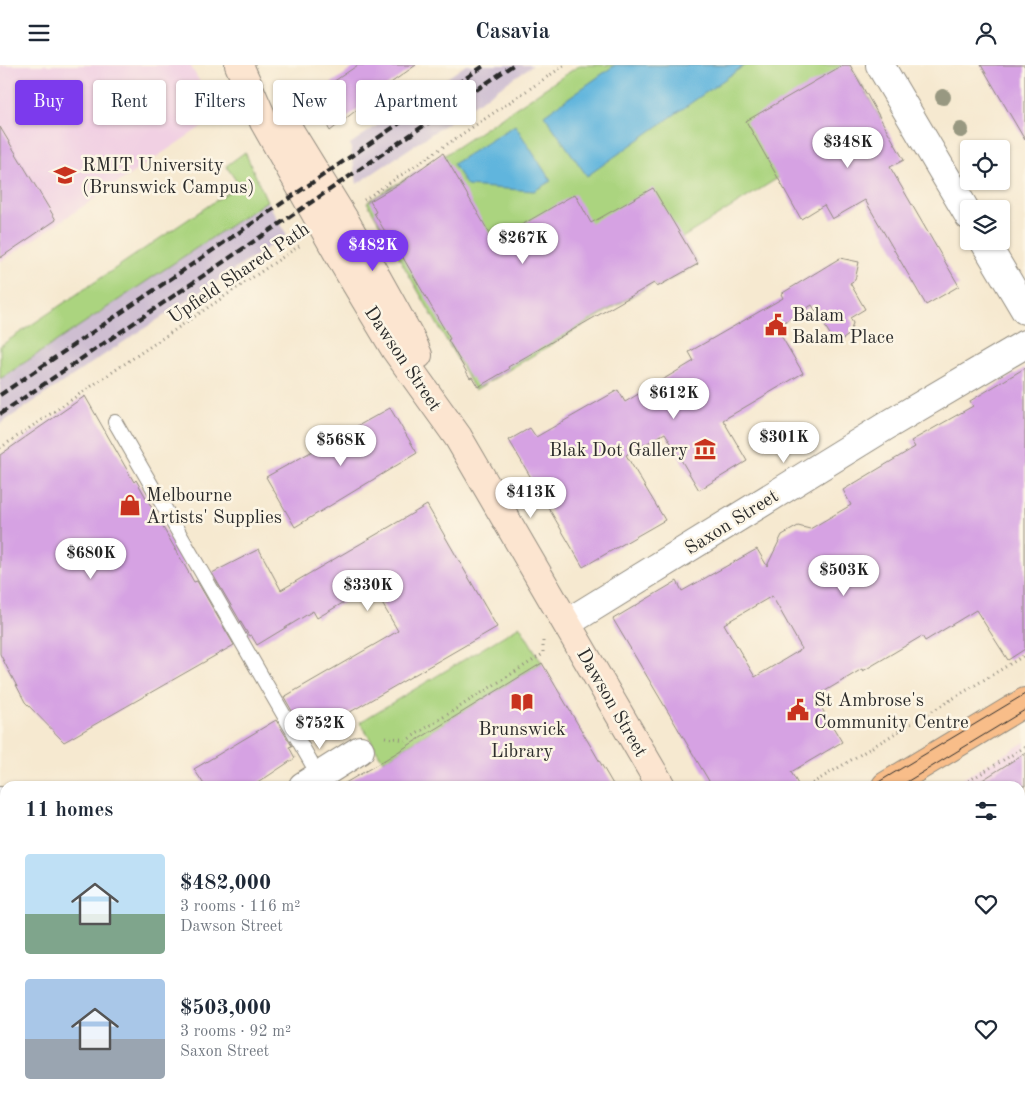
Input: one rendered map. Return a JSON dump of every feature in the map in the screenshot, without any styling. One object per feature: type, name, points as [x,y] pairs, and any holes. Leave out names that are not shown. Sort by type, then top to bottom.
[{"type":"highway","points":[[894,781],[1025,702]]},
{"type":"street","name":"Dawson Street","points":[[239,65],[264,122],[411,339],[458,437],[658,781]]},
{"type":"street","name":"Dawson Street","points":[[243,65],[278,113],[334,225]]},
{"type":"street","points":[[880,65],[960,201]]},
{"type":"street","points":[[989,250],[1025,310]]},
{"type":"street","name":"Saxon Street","points":[[567,623],[886,426],[1025,344]]},
{"type":"street","points":[[311,781],[370,743]]},
{"type":"lane","points":[[115,421],[311,781]]},
{"type":"path","name":"Upfield Shared Path","points":[[0,448],[334,225],[367,198],[564,65]]},
{"type":"path","points":[[370,743],[407,740],[543,654],[543,638]]},
{"type":"path","points":[[816,781],[1025,655]]},
{"type":"path","points":[[968,781],[1025,747]]},
{"type":"shaded area","name":"RMIT University (Brunswick Campus)","points":[[0,65],[190,65],[199,80],[176,80],[176,125],[204,125],[0,262]]},
{"type":"shaded area","points":[[466,65],[533,65],[476,104],[476,80],[444,80]]},
{"type":"shaded area","points":[[378,125],[444,125],[357,184],[350,144]]},
{"type":"shaded area","points":[[267,201],[287,235],[0,424],[0,379]]},
{"type":"shaded area","points":[[1025,742],[1025,781],[959,781]]},
{"type":"green space","points":[[580,65],[850,65],[881,119],[778,178],[682,238],[698,264],[657,287],[654,283],[475,390],[367,202],[442,157]]},
{"type":"green space","points":[[245,152],[267,201],[0,379],[0,346],[239,185],[226,166]]},
{"type":"green space","points":[[520,626],[542,663],[383,761],[360,722]]},
{"type":"water","points":[[615,65],[745,65],[587,176],[544,115]]},
{"type":"water","points":[[515,125],[551,181],[534,191],[467,186],[453,164]]},
{"type":"building","points":[[358,65],[416,65],[395,80],[356,80],[356,110],[346,118],[346,80],[336,80]]},
{"type":"building","points":[[843,65],[850,65],[904,160],[890,167],[959,286],[926,305],[865,200],[832,219],[824,205],[801,219],[746,121]]},
{"type":"building","points":[[981,65],[1025,65],[1025,140]]},
{"type":"building","points":[[327,125],[338,125],[330,131]]},
{"type":"building","points":[[0,127],[56,220],[0,258]]},
{"type":"building","points":[[443,153],[494,241],[575,194],[591,223],[653,188],[698,264],[657,287],[654,283],[508,367],[509,369],[478,387],[472,377],[470,378],[448,340],[450,339],[398,249],[396,250],[374,213],[376,212],[370,201],[399,184]]},
{"type":"building","points":[[840,258],[859,262],[855,280],[850,283],[865,309],[850,318],[853,323],[850,334],[843,339],[831,336],[812,305],[776,327],[803,373],[723,420],[747,461],[699,490],[665,433],[626,455],[665,520],[583,567],[509,440],[530,428],[536,437],[618,390],[625,402],[694,361],[689,352],[783,298],[781,294]]},
{"type":"building","points":[[1025,368],[1025,649],[1008,660],[976,610],[925,641],[922,636],[815,697],[842,742],[791,772],[796,781],[709,781],[613,619],[677,581],[682,591],[757,549],[767,566],[782,535],[798,526],[810,529],[851,505],[843,490],[915,447],[911,441],[973,406],[970,401]],"holes":[[[772,596],[802,649],[755,677],[724,624]]]},
{"type":"building","points":[[85,396],[134,482],[136,480],[194,582],[197,581],[234,645],[64,742],[25,702],[0,654],[0,455]]},
{"type":"building","points":[[390,408],[417,453],[295,527],[266,477]]},
{"type":"building","points":[[427,505],[497,627],[307,737],[284,697],[398,631],[372,586],[317,618],[313,611],[257,645],[251,635],[249,636],[212,573],[259,549],[281,590]]},
{"type":"building","name":"Brunswick Library","points":[[542,663],[611,781],[349,781]]},
{"type":"building","points":[[276,720],[292,746],[289,747],[295,758],[260,781],[202,781],[194,769]]},
{"type":"building","points":[[1025,753],[1025,781],[981,781]]},
{"type":"tram line","points":[[880,781],[1025,694]]},
{"type":"tram line","points":[[908,781],[1025,710]]},
{"type":"railway","points":[[0,395],[485,65]]},
{"type":"railway","points":[[0,414],[513,65]]},
{"type":"place","name":"RMIT University (Brunswick Campus)","points":[[65,175]]},
{"type":"place","name":"Balam Balam Place","points":[[776,325]]},
{"type":"place","name":"Blak Dot Gallery","points":[[705,449]]},
{"type":"place","name":"Melbourne Artists' Supplies","points":[[130,505]]},
{"type":"place","name":"Brunswick Library","points":[[522,702]]},
{"type":"place","name":"St Ambrose's Community Centre","points":[[798,710]]}]
